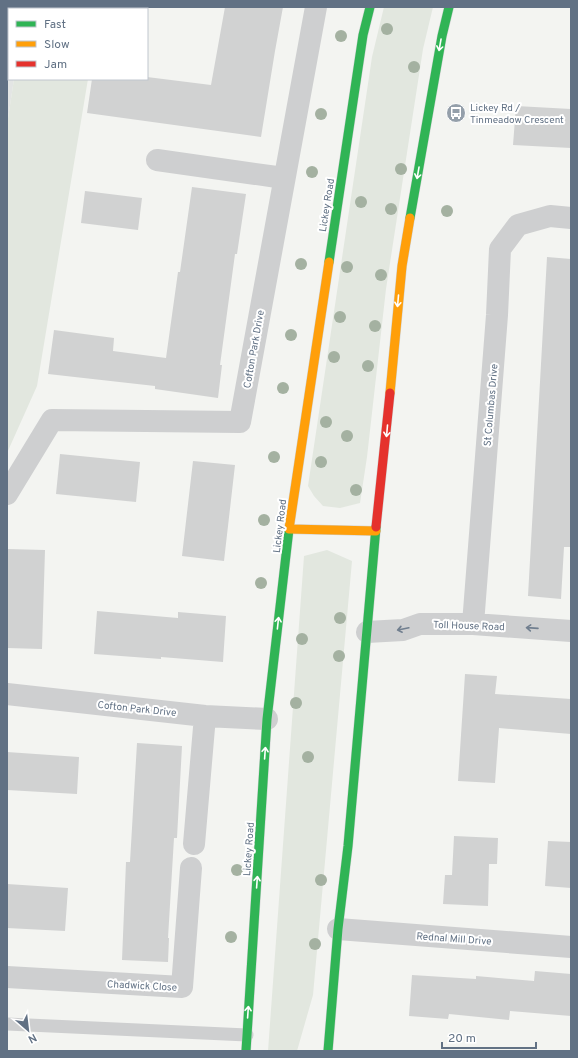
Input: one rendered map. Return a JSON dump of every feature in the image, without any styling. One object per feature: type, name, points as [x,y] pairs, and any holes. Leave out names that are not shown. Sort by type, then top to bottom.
[{"type":"main road","name":"Lickey Road","points":[[246,1051],[267,719],[289,529],[363,35],[370,7]]},
{"type":"main road","points":[[328,1051],[338,929],[348,846],[376,531],[402,266],[442,36],[449,7]]},
{"type":"main road","points":[[289,529],[376,531]]},
{"type":"street","name":"Cofton Park Drive","points":[[7,494],[52,420],[240,422],[316,7]]},
{"type":"street","points":[[157,160],[284,178]]},
{"type":"street","name":"St Columbas Drive","points":[[473,624],[498,315],[500,249],[518,225],[561,217]]},
{"type":"street","name":"Toll House Road","points":[[367,632],[403,630],[420,624],[473,624],[571,631]]},
{"type":"street","name":"Cofton Park Drive","points":[[7,694],[205,716],[267,719]]},
{"type":"street","points":[[194,844],[205,716]]},
{"type":"street","name":"Chadwick Close","points":[[7,977],[182,987],[191,868]]},
{"type":"street","name":"Rednal Mill Drive","points":[[338,929],[571,947]]},
{"type":"lane","points":[[7,1024],[247,1035]]},
{"type":"shaded area","points":[[7,7],[25,7],[8,8],[8,80],[14,80],[7,125]]},
{"type":"shaded area","points":[[25,7],[100,7],[100,8]]},
{"type":"shaded area","points":[[384,7],[433,7],[423,49],[386,289],[367,457],[360,503],[340,508],[323,506],[308,486],[372,57]]},
{"type":"shaded area","points":[[14,80],[88,80],[37,386],[7,453],[7,125]]},
{"type":"shaded area","points":[[327,550],[352,561],[313,995],[297,1051],[268,1051],[304,556]]},
{"type":"building","points":[[225,7],[283,7],[261,137],[87,113],[92,80],[148,80],[148,77],[211,85]]},
{"type":"building","points":[[516,106],[571,109],[571,148],[513,145]]},
{"type":"building","points":[[192,187],[246,194],[237,254],[235,254],[220,365],[222,365],[218,398],[155,389],[155,386],[48,374],[54,330],[114,338],[113,351],[166,358]]},
{"type":"building","points":[[85,191],[142,198],[138,230],[81,223]]},
{"type":"building","points":[[547,257],[571,259],[571,547],[564,547],[561,599],[528,596]]},
{"type":"building","points":[[60,454],[140,462],[136,502],[56,494]]},
{"type":"building","points":[[193,461],[235,465],[224,561],[182,556]]},
{"type":"building","points":[[7,549],[45,550],[42,649],[7,648]]},
{"type":"building","points":[[97,611],[178,618],[178,612],[226,616],[223,662],[94,654]]},
{"type":"building","points":[[465,674],[497,676],[495,694],[571,699],[571,734],[499,728],[495,783],[458,781]]},
{"type":"building","points":[[137,743],[182,746],[177,838],[174,838],[168,962],[122,960],[126,862],[130,862]]},
{"type":"building","points":[[7,752],[79,757],[77,794],[7,790]]},
{"type":"building","points":[[454,836],[498,838],[497,864],[489,864],[488,906],[443,904],[445,875],[452,875]]},
{"type":"building","points":[[548,841],[571,842],[571,888],[545,886]]},
{"type":"building","points":[[7,884],[68,888],[65,931],[7,928]]},
{"type":"building","points":[[535,971],[571,974],[571,1016],[510,1011],[509,1020],[449,1014],[448,1019],[409,1016],[412,975],[476,979],[476,976],[534,981]]},
{"type":"traffic: fast","points":[[329,262],[363,35],[370,7]]},
{"type":"traffic: fast","points":[[410,218],[442,36],[449,7]]},
{"type":"traffic: fast","points":[[328,1051],[338,929],[348,846],[376,527]]},
{"type":"traffic: fast","points":[[246,1051],[267,719],[289,529]]},
{"type":"traffic: slow","points":[[390,393],[402,266],[410,218]]},
{"type":"traffic: slow","points":[[289,529],[329,262]]},
{"type":"traffic: slow","points":[[289,529],[376,531]]},
{"type":"traffic: jam","points":[[376,527],[390,393]]},
{"type":"place","name":"Lickey Rd / Tinmeadow Crescent","points":[[456,113]]}]
